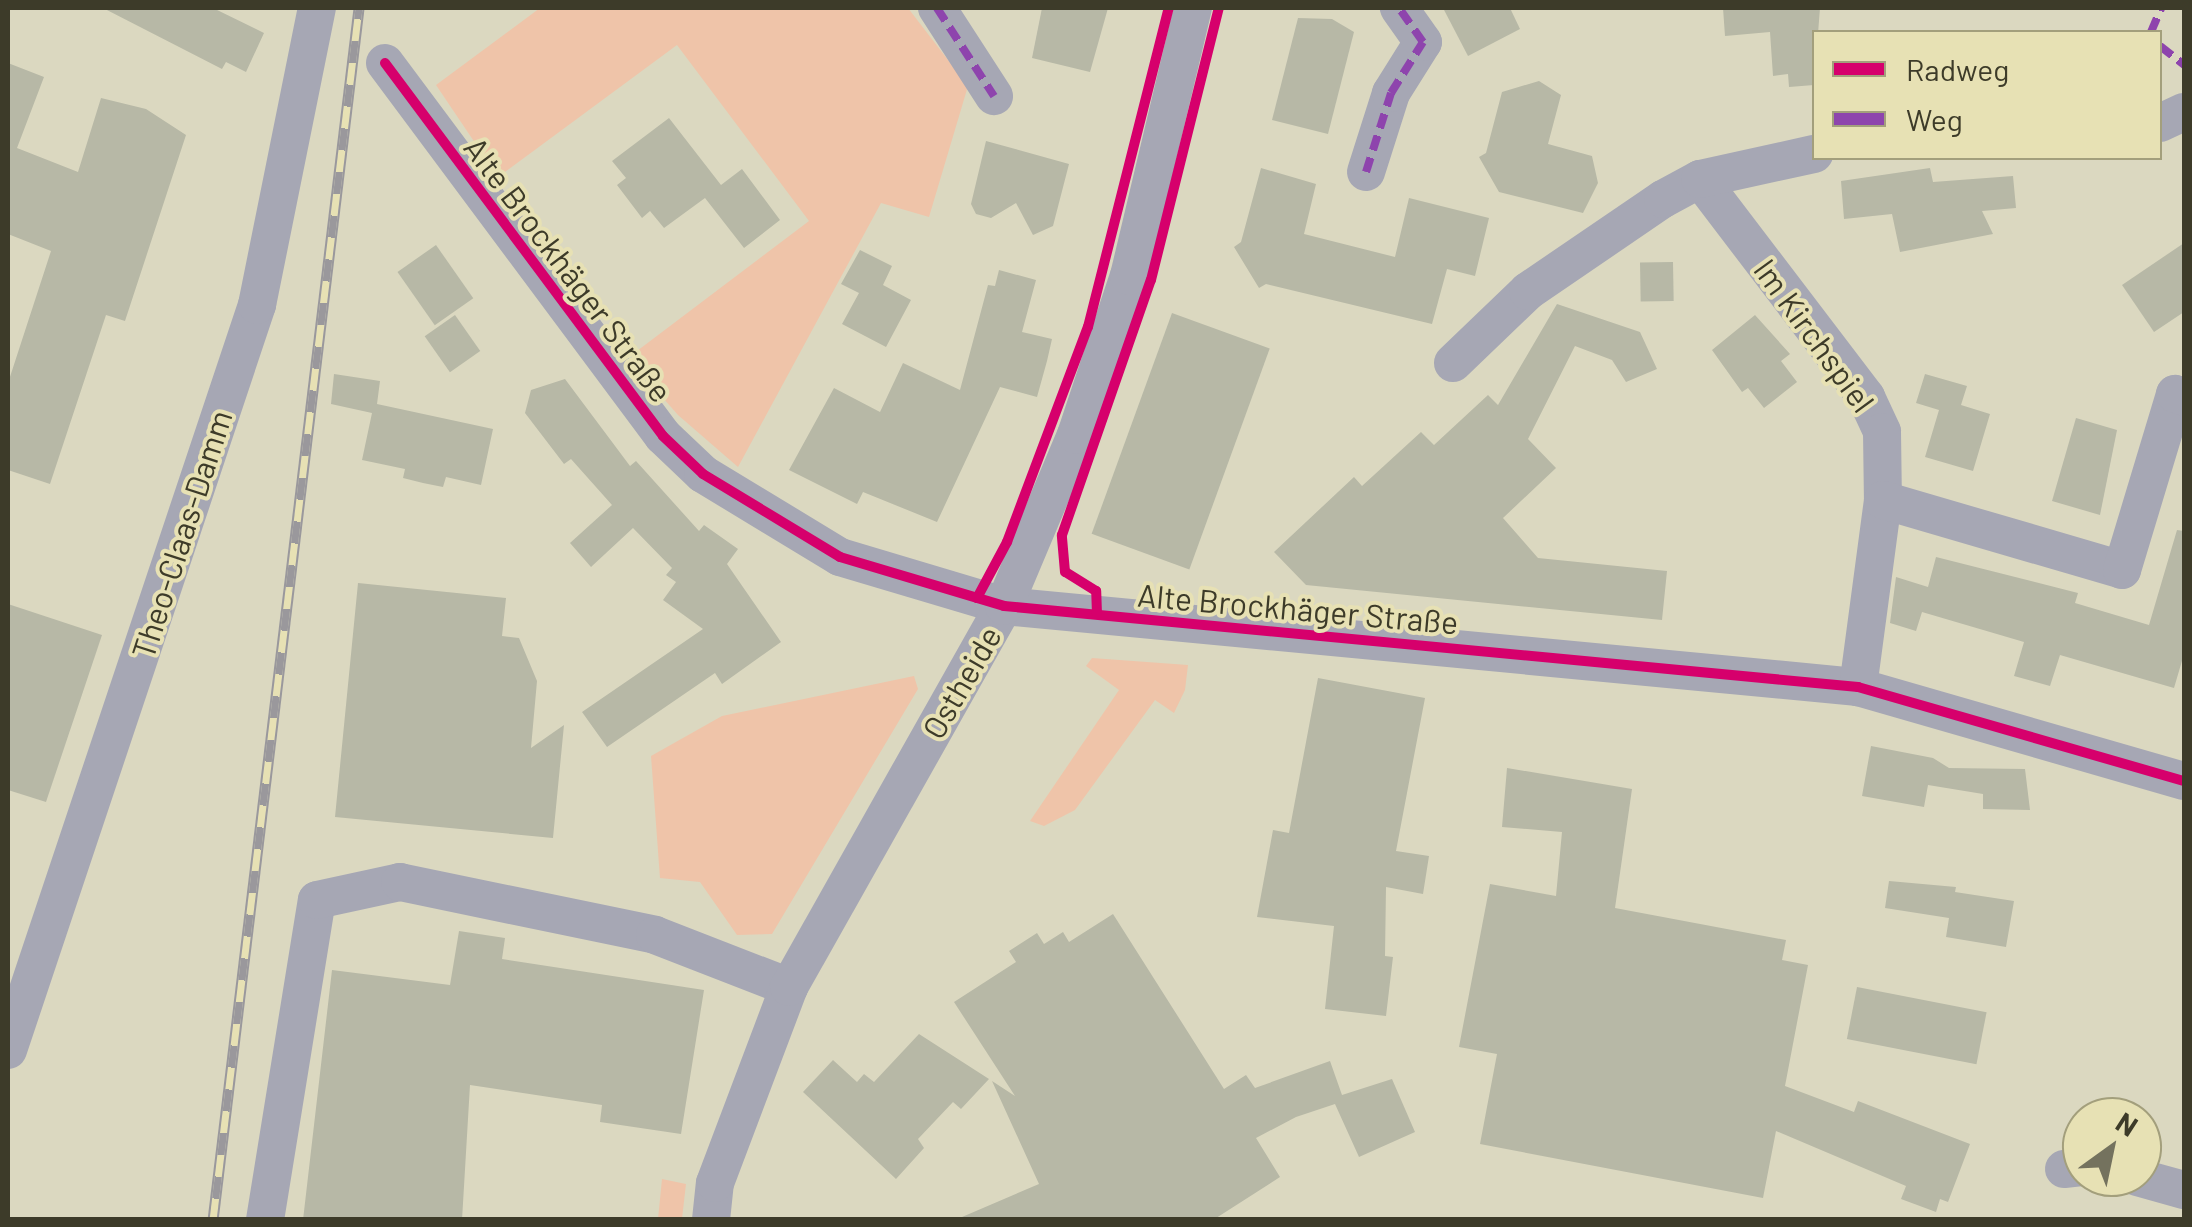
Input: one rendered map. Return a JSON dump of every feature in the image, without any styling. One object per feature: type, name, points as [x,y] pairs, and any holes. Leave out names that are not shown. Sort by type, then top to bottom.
[{"type":"street","name":"Theo-Claas-Damm","points":[[8,1050],[257,305],[318,8]]},
{"type":"street","points":[[937,8],[994,96]]},
{"type":"street","name":"Ostheide","points":[[711,1220],[718,1174],[789,988],[1004,606],[1076,436],[1129,276],[1194,8]]},
{"type":"street","points":[[1366,172],[1391,93],[1423,42],[1399,8]]},
{"type":"street","name":"Alte Brockhäger Straße","points":[[385,63],[612,373],[704,474],[840,557],[1004,606],[1858,687],[2184,782]]},
{"type":"street","points":[[1454,363],[1528,291],[1700,179],[1812,154]]},
{"type":"street","name":"Im Kirchspiel","points":[[1700,179],[1866,397],[1882,432],[1883,500],[1858,687]]},
{"type":"street","points":[[1883,500],[2122,570],[2176,394],[2184,396]]},
{"type":"street","points":[[265,1220],[317,900],[400,882],[655,935],[789,988]]},
{"type":"shaded area","points":[[540,8],[908,8],[968,86],[929,217],[881,203],[738,467],[678,415],[633,364],[633,354],[809,221],[677,45],[498,177],[436,85]]},
{"type":"shaded area","points":[[1092,658],[1188,665],[1185,690],[1174,713],[1155,700],[1075,810],[1044,826],[1030,821],[1119,690],[1086,666]]},
{"type":"shaded area","points":[[914,676],[918,689],[772,934],[737,935],[700,882],[660,878],[651,756],[722,716]]},
{"type":"shaded area","points":[[662,1179],[686,1184],[682,1219],[658,1219]]},
{"type":"building","points":[[103,8],[213,8],[264,33],[246,72],[226,62],[222,69]]},
{"type":"building","points":[[1042,8],[1108,8],[1090,72],[1032,58]]},
{"type":"building","points":[[1443,8],[1510,8],[1520,29],[1468,56]]},
{"type":"building","points":[[1723,8],[1820,8],[1818,30],[1812,30],[1812,85],[1789,87],[1788,74],[1773,76],[1770,32],[1725,36]]},
{"type":"building","points":[[1298,18],[1332,19],[1354,32],[1328,134],[1272,120]]},
{"type":"building","points":[[8,63],[44,77],[17,148],[78,172],[101,98],[146,109],[186,135],[125,321],[106,315],[50,484],[8,470],[8,383],[51,251],[8,234]]},
{"type":"building","points":[[1539,81],[1561,95],[1548,144],[1592,156],[1598,183],[1583,213],[1499,192],[1479,157],[1486,153],[1502,92]]},
{"type":"building","points":[[669,118],[721,185],[742,169],[780,220],[744,248],[705,198],[664,228],[650,211],[642,218],[617,185],[626,178],[612,161]]},
{"type":"building","points":[[986,141],[1069,164],[1053,226],[1033,235],[1016,203],[991,218],[976,214],[971,204]]},
{"type":"building","points":[[1261,168],[1316,184],[1304,234],[1395,257],[1409,198],[1489,218],[1475,276],[1447,269],[1432,324],[1266,284],[1259,288],[1234,247],[1241,242]]},
{"type":"building","points":[[1930,168],[1933,182],[2013,176],[2016,208],[1982,211],[1993,234],[1900,252],[1892,214],[1844,219],[1841,181]]},
{"type":"building","points":[[2184,243],[2184,312],[2154,332],[2122,285]]},
{"type":"building","points":[[436,245],[473,298],[435,325],[397,272]]},
{"type":"building","points":[[860,250],[892,266],[883,285],[911,300],[886,347],[842,324],[859,293],[841,284]]},
{"type":"building","points":[[1673,262],[1674,301],[1641,302],[1640,263]]},
{"type":"building","points":[[999,270],[1036,280],[1022,332],[1052,339],[1047,361],[1037,397],[1000,387],[937,522],[863,492],[857,504],[789,470],[834,388],[880,412],[903,363],[960,390],[988,285],[995,286]]},
{"type":"building","points":[[1557,304],[1640,332],[1657,369],[1626,382],[1612,360],[1575,346],[1528,439],[1556,468],[1503,518],[1538,558],[1667,571],[1662,620],[1306,585],[1274,552],[1354,477],[1362,486],[1421,432],[1434,445],[1488,395],[1498,405]]},
{"type":"building","points":[[1172,313],[1270,349],[1189,569],[1092,534]]},
{"type":"building","points":[[455,315],[480,351],[450,372],[425,336]]},
{"type":"building","points":[[1755,315],[1790,354],[1781,361],[1797,382],[1764,408],[1748,388],[1742,392],[1712,350]]},
{"type":"building","points":[[334,374],[380,381],[377,404],[493,429],[481,485],[446,477],[443,487],[423,483],[403,478],[405,469],[362,460],[372,413],[331,404]]},
{"type":"building","points":[[1925,374],[1967,386],[1961,405],[1990,414],[1973,471],[1925,457],[1939,410],[1916,403]]},
{"type":"building","points":[[565,379],[630,466],[636,461],[699,531],[704,525],[738,549],[727,564],[781,642],[722,684],[715,673],[607,747],[582,712],[703,629],[663,600],[676,582],[666,575],[672,568],[633,528],[591,567],[570,543],[612,505],[571,459],[564,464],[525,413],[531,390]]},
{"type":"building","points":[[2076,418],[2117,430],[2100,515],[2052,501]]},
{"type":"building","points":[[2177,530],[2184,531],[2184,654],[2174,688],[2060,655],[2050,686],[2014,676],[2024,642],[1922,612],[1916,631],[1890,623],[1896,577],[1928,587],[1936,557],[2078,593],[2075,603],[2149,625]]},
{"type":"building","points":[[358,583],[506,598],[502,636],[519,638],[537,681],[531,748],[564,725],[553,838],[335,817]]},
{"type":"building","points":[[8,604],[102,635],[46,802],[8,790]]},
{"type":"building","points":[[1318,678],[1425,698],[1396,851],[1429,856],[1423,894],[1386,887],[1385,956],[1393,957],[1386,1016],[1325,1009],[1334,926],[1257,917],[1273,830],[1289,833]]},
{"type":"building","points":[[1871,746],[1933,758],[1949,768],[2025,769],[2030,810],[1983,809],[1983,794],[1928,785],[1924,807],[1862,796]]},
{"type":"building","points":[[1507,768],[1632,789],[1615,908],[1786,940],[1782,960],[1808,965],[1785,1086],[1854,1112],[1858,1101],[1970,1144],[1948,1202],[1940,1199],[1936,1212],[1901,1199],[1906,1186],[1776,1131],[1763,1198],[1480,1144],[1497,1054],[1459,1047],[1490,884],[1556,896],[1562,832],[1502,827]]},
{"type":"building","points":[[1889,881],[1956,887],[1955,892],[2014,901],[2006,947],[1946,937],[1949,918],[1885,908]]},
{"type":"building","points":[[1113,914],[1224,1089],[1246,1075],[1255,1088],[1330,1061],[1342,1095],[1392,1079],[1415,1132],[1359,1157],[1335,1104],[1296,1117],[1256,1138],[1280,1177],[1213,1220],[955,1220],[1039,1184],[992,1081],[1015,1096],[954,1002],[1016,962],[1009,951],[1037,933],[1044,944],[1063,932],[1069,942]]},
{"type":"building","points":[[459,931],[505,938],[502,959],[704,990],[681,1134],[600,1122],[602,1105],[470,1085],[462,1220],[303,1220],[332,970],[450,985]]},
{"type":"building","points":[[1857,987],[1987,1012],[1976,1064],[1847,1039]]},
{"type":"building","points":[[919,1034],[989,1079],[961,1109],[953,1102],[918,1139],[924,1148],[896,1179],[803,1092],[833,1060],[857,1082],[864,1074],[874,1082]]},
{"type":"railway","points":[[213,1220],[359,8]]},
{"type":"marked path","points":[[937,8],[994,96]]},
{"type":"marked path","points":[[1366,172],[1391,93],[1423,42],[1399,8]]},
{"type":"marked path","points":[[2152,30],[2161,8]]},
{"type":"marked path","points":[[2162,48],[2184,65]]},
{"type":"cycle path","points":[[977,598],[1007,542],[1088,327],[1169,8]]},
{"type":"cycle path","points":[[1097,614],[1096,591],[1065,572],[1062,535],[1151,280],[1219,8]]},
{"type":"cycle path","points":[[385,63],[663,436],[703,474],[840,557],[1004,606],[1858,687],[2184,781]]}]
